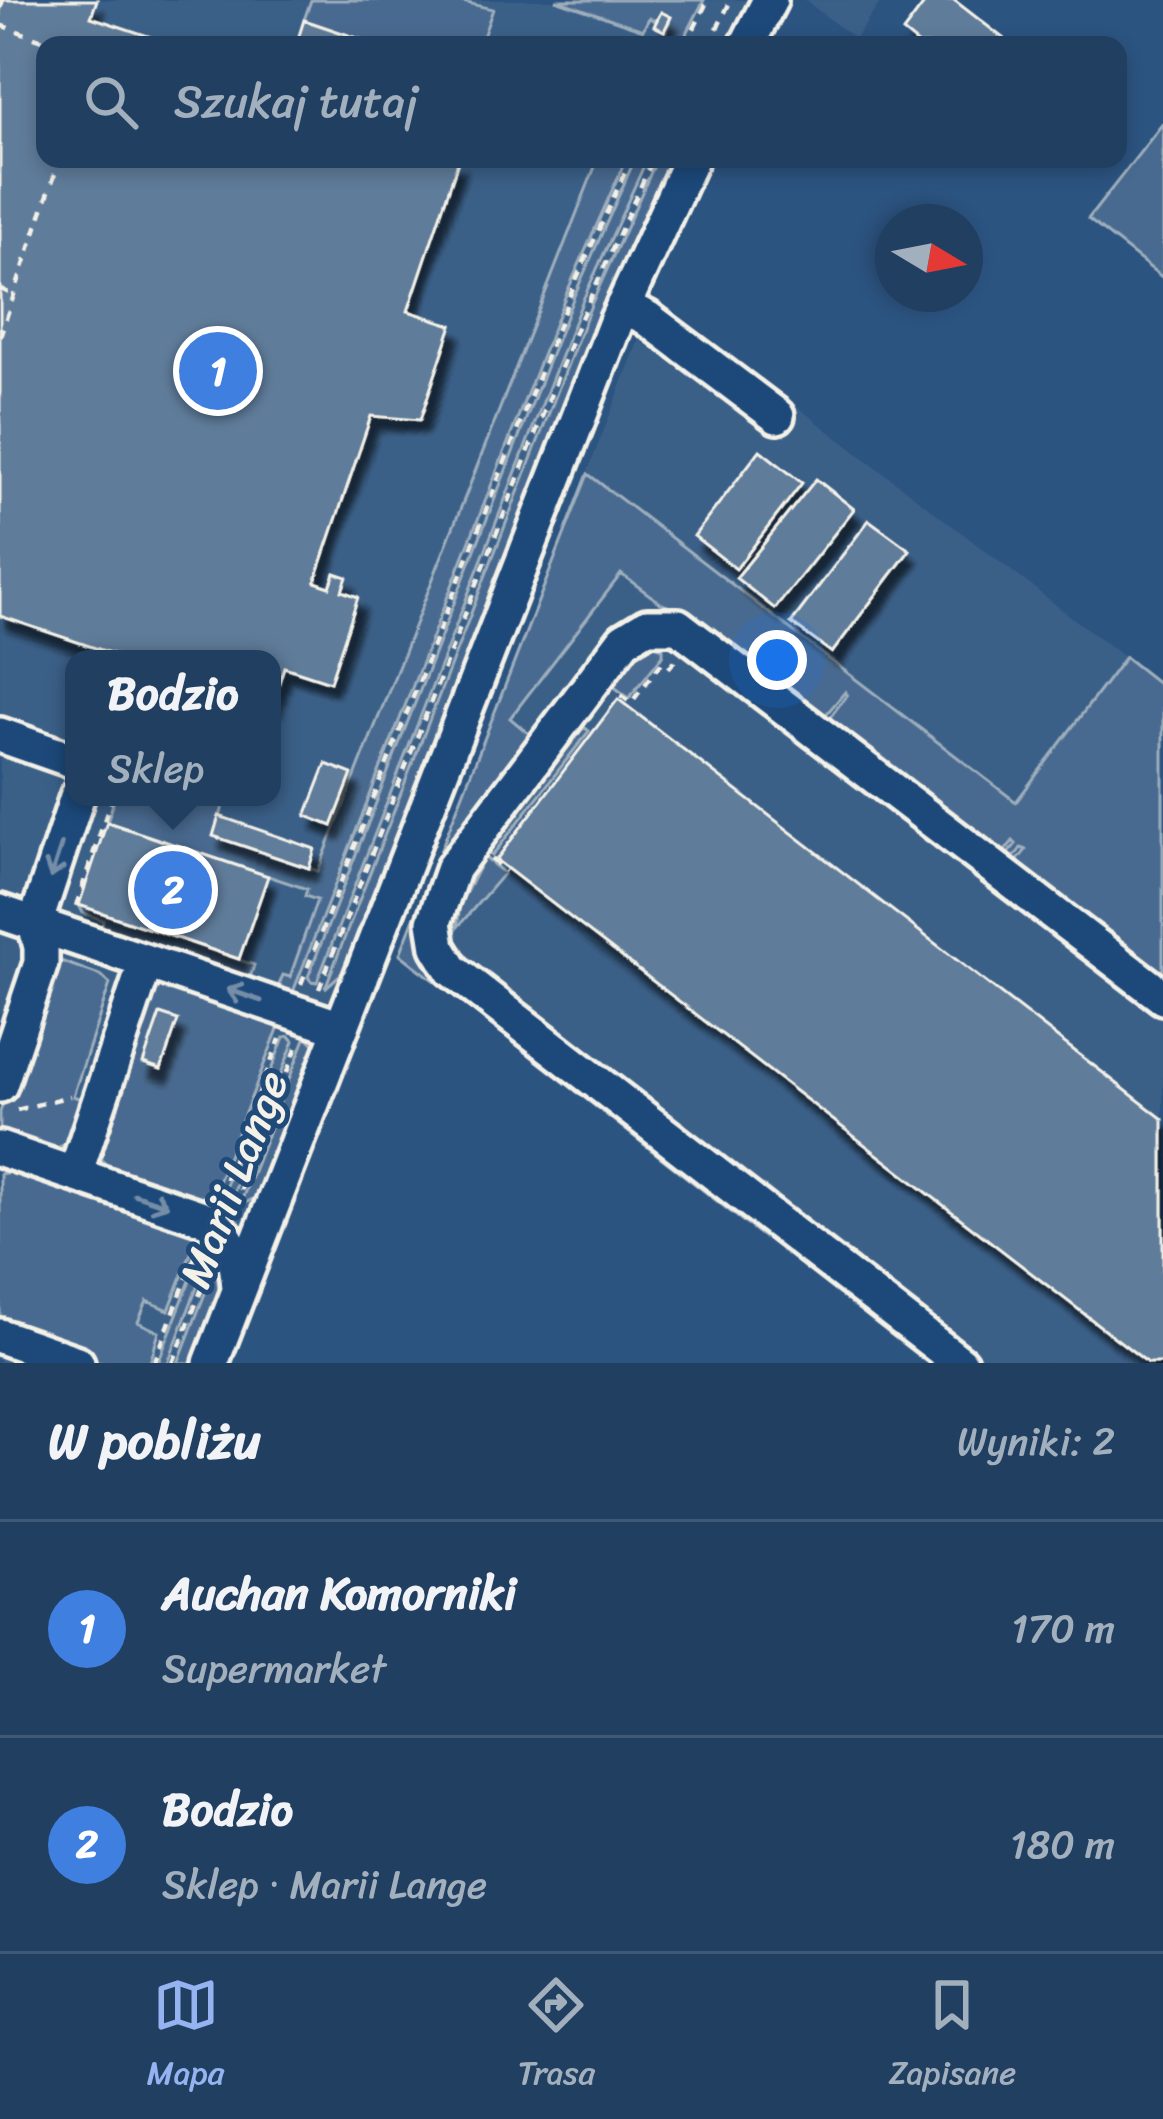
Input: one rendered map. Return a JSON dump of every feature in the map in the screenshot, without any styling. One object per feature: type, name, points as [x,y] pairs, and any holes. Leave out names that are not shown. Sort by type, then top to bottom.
[{"type":"street","points":[[752,36],[770,0]]},
{"type":"street","name":"Marii Lange","points":[[211,1363],[623,306],[687,168]]},
{"type":"street","points":[[623,306],[647,318],[777,416]]},
{"type":"street","points":[[960,1363],[452,970],[438,947],[434,922],[453,868],[623,640],[639,629],[668,625],[700,641],[1163,997]]},
{"type":"street","points":[[0,735],[65,758]]},
{"type":"street","points":[[0,1085],[40,964],[34,924],[74,806]]},
{"type":"street","points":[[0,912],[341,1028]]},
{"type":"street","points":[[75,1174],[146,962]]},
{"type":"street","points":[[0,1149],[217,1226],[259,1217],[271,1207]]},
{"type":"street","points":[[217,1226],[237,1266],[239,1290]]},
{"type":"street","points":[[16,1347],[68,1362]]},
{"type":"path","points":[[0,9],[3,0]]},
{"type":"path","points":[[690,36],[708,0]]},
{"type":"path","points":[[714,36],[731,1]]},
{"type":"path","points":[[0,26],[36,38]]},
{"type":"path","points":[[102,36],[103,32]]},
{"type":"path","points":[[0,336],[57,168]]},
{"type":"path","points":[[173,1363],[217,1226],[576,280],[627,168]]},
{"type":"path","points":[[154,1363],[217,1226],[578,327],[649,168]]},
{"type":"path","points":[[0,290],[14,295]]},
{"type":"path","points":[[610,687],[631,703],[660,665],[667,670],[679,655],[690,653]]},
{"type":"path","points":[[0,1114],[82,1093]]},
{"type":"shaded area","points":[[0,0],[770,0],[752,36],[36,36],[36,168],[687,168],[211,1363],[0,1363]]},
{"type":"shaded area","points":[[311,0],[454,0],[493,9],[483,36],[351,36],[304,20]]},
{"type":"shaded area","points":[[556,0],[704,0],[686,36],[664,36],[671,17],[661,12],[656,21],[649,18],[643,30]]},
{"type":"shaded area","points":[[805,0],[882,0],[857,36]]},
{"type":"shaded area","points":[[1163,123],[1163,278],[1088,219]]},
{"type":"shaded area","points":[[594,168],[622,168],[567,292],[293,992],[278,987],[283,975],[290,977],[317,900],[305,896],[307,889],[107,822],[112,806],[223,806],[214,836],[318,871]]},
{"type":"shaded area","points":[[631,168],[643,168],[582,302],[317,982],[311,981],[308,977],[574,296]]},
{"type":"shaded area","points":[[653,168],[672,168],[350,966],[325,988],[591,305]]},
{"type":"shaded area","points":[[639,340],[702,386],[727,353],[1163,687],[1163,1363],[924,1363],[400,954]]},
{"type":"shaded area","points":[[588,474],[1016,802],[1125,657],[1163,687],[1163,980],[1014,865],[1026,850],[1021,848],[1011,862],[1005,857],[1016,844],[1013,841],[1002,855],[827,721],[845,692],[823,718],[687,613],[662,604],[621,574],[510,718],[528,733],[529,743],[452,841],[441,862],[421,946],[439,976],[768,1231],[763,1237],[400,954]]},
{"type":"shaded area","points":[[654,645],[663,648],[663,655],[629,698],[609,683],[633,657]]},
{"type":"shaded area","points":[[584,727],[589,731],[492,856],[487,852]]},
{"type":"shaded area","points":[[484,857],[504,873],[457,928],[460,904]]},
{"type":"shaded area","points":[[79,905],[254,965],[250,978],[102,927],[103,920],[83,913]]},
{"type":"shaded area","points":[[55,959],[102,976],[110,984],[73,1096],[87,1101],[71,1142],[57,1148],[0,1131],[0,1112]]},
{"type":"shaded area","points":[[163,986],[280,1024],[210,1202],[109,1167],[98,1157],[149,993]]},
{"type":"shaded area","points":[[306,1036],[317,1047],[261,1194],[239,1207]]},
{"type":"shaded area","points":[[284,1037],[294,1041],[232,1197],[226,1198],[223,1193]]},
{"type":"shaded area","points":[[20,1170],[186,1226],[198,1235],[169,1310],[147,1301],[138,1322],[159,1332],[150,1363],[98,1363],[0,1329],[0,1174]]},
{"type":"shaded area","points":[[200,1255],[206,1264],[168,1363],[158,1363]]},
{"type":"shaded area","points":[[216,1265],[220,1298],[196,1363],[178,1363]]},
{"type":"building","points":[[0,0],[97,0],[91,17],[148,36],[36,36],[36,168],[456,168],[408,311],[452,325],[420,420],[371,416],[315,582],[330,587],[335,573],[347,577],[342,591],[358,597],[330,682],[284,667],[281,676],[281,650],[101,650],[0,616]]},
{"type":"building","points":[[927,0],[954,0],[1000,36],[908,36],[903,32]]},
{"type":"building","points":[[661,12],[671,17],[664,31],[654,26]]},
{"type":"building","points":[[304,20],[351,36],[299,36]]},
{"type":"building","points":[[760,450],[802,483],[736,569],[694,536]]},
{"type":"building","points":[[816,479],[854,509],[775,609],[736,578]]},
{"type":"building","points":[[869,520],[910,550],[832,653],[791,623]]},
{"type":"building","points":[[618,699],[1163,1119],[1163,1363],[1148,1363],[496,860]]},
{"type":"building","points":[[326,764],[352,774],[332,826],[306,816]]},
{"type":"building","points":[[219,816],[315,849],[309,868],[213,836]]},
{"type":"building","points":[[107,822],[268,876],[239,959],[79,905]]},
{"type":"building","points":[[160,1014],[178,1020],[161,1069],[143,1063]]},
{"type":"place","name":"Auchan Komorniki","points":[[218,371]]},
{"type":"place","name":"Bodzio","points":[[173,890]]}]
